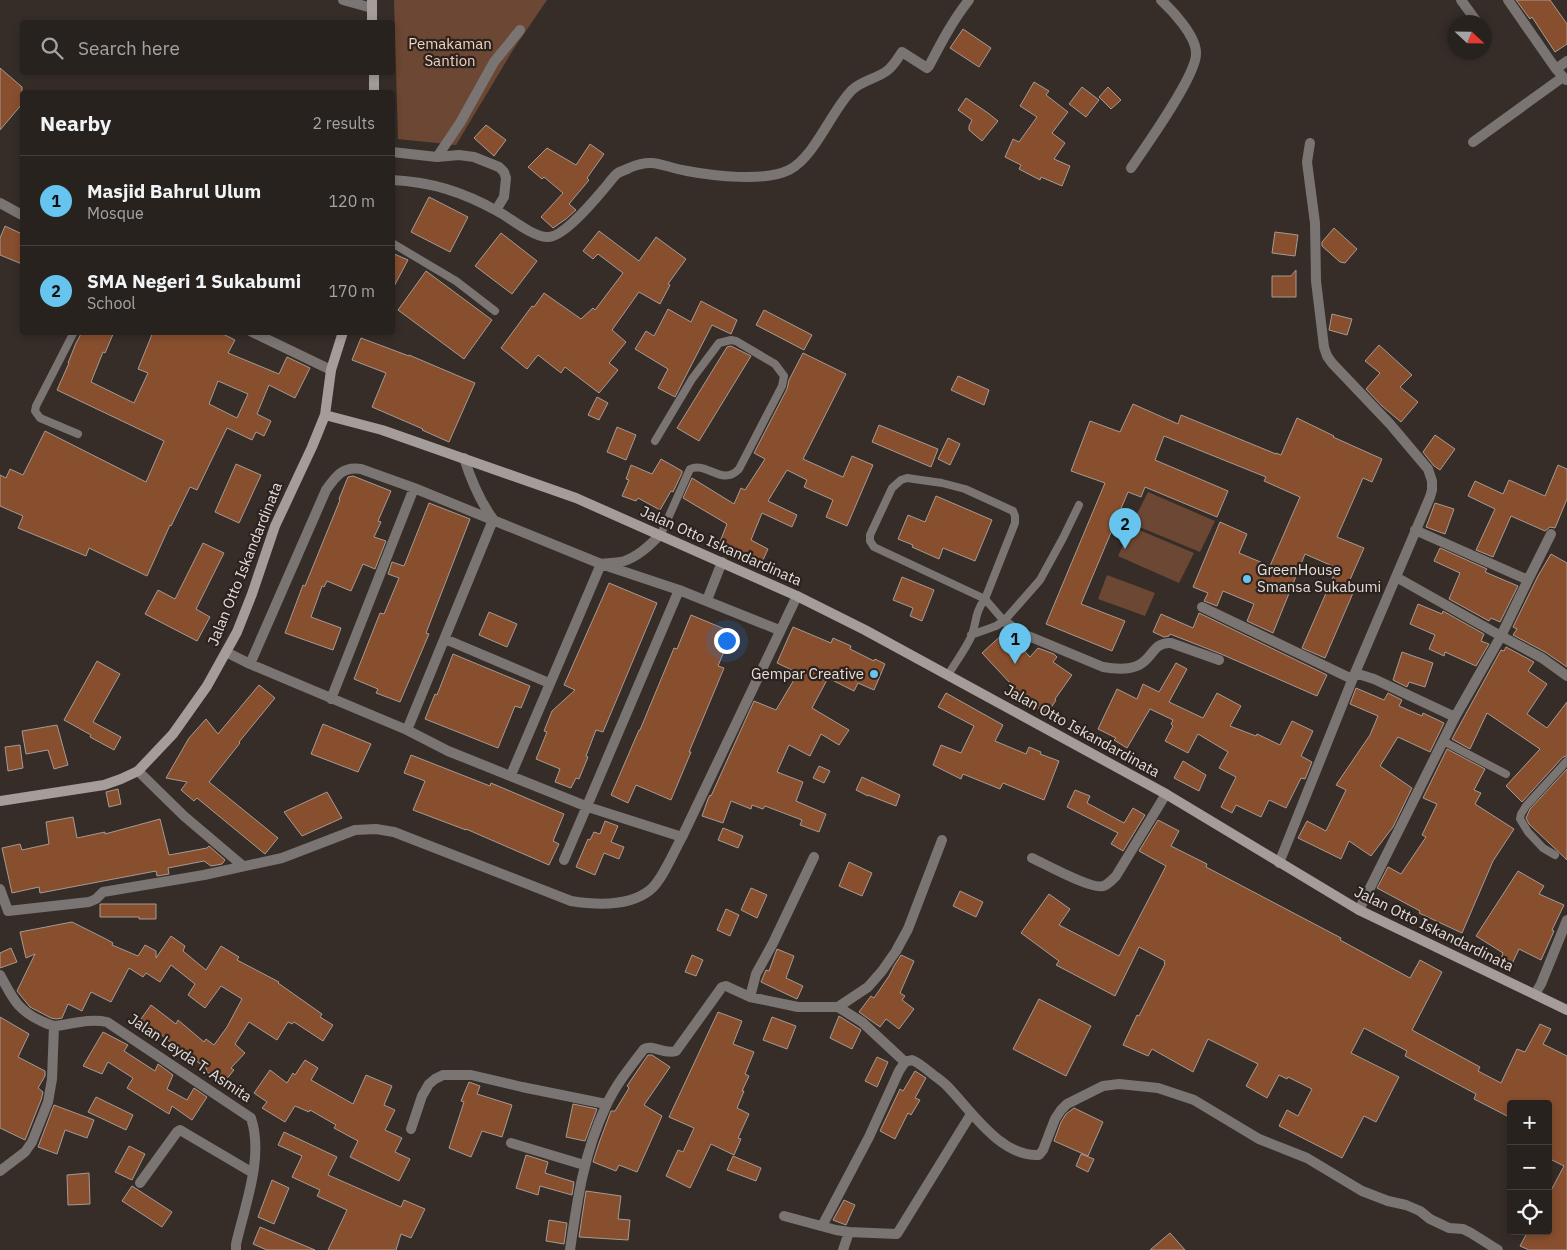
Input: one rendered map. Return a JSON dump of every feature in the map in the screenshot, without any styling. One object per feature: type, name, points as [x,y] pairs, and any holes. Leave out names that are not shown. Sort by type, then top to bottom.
[{"type":"main road","points":[[372,4],[372,20]]},
{"type":"main road","points":[[374,75],[374,90]]},
{"type":"main road","points":[[325,415],[331,370],[342,335]]},
{"type":"main road","name":"Jalan Otto Iskandardinata","points":[[0,801],[104,785],[138,771],[173,734],[207,686],[237,632],[275,526],[325,415],[382,430],[576,498],[661,534],[797,596],[865,630],[1166,794],[1358,910],[1567,1010]]},
{"type":"street","points":[[343,0],[372,4]]},
{"type":"street","points":[[395,180],[438,186],[460,192],[496,210],[533,233],[550,238],[558,235],[574,221],[618,173],[640,163],[649,162],[715,176],[747,177],[775,174],[790,170],[814,144],[832,115],[852,90],[888,70],[902,52],[926,68],[929,66],[951,26],[969,0]]},
{"type":"street","points":[[1131,168],[1174,102],[1196,61],[1197,53],[1186,29],[1175,13],[1161,0]]},
{"type":"street","points":[[1461,0],[1471,15]]},
{"type":"street","points":[[1473,142],[1565,79],[1508,0]]},
{"type":"street","points":[[437,157],[460,123],[494,62],[520,30]]},
{"type":"street","points":[[1556,69],[1567,61]]},
{"type":"street","points":[[1280,863],[1354,676],[1432,490],[1432,481],[1428,469],[1390,424],[1332,364],[1327,356],[1324,347],[1316,281],[1313,204],[1307,168],[1307,152],[1310,143]]},
{"type":"street","points":[[395,152],[437,157],[459,155],[474,157],[499,167],[504,172],[506,178],[504,197],[496,210]]},
{"type":"street","points":[[1,206],[20,214]]},
{"type":"street","points":[[258,335],[331,370]]},
{"type":"street","points":[[464,458],[481,502],[493,520]]},
{"type":"street","points":[[250,664],[326,490],[332,481],[345,469],[352,468],[361,469],[414,488],[601,564],[707,600],[779,630]]},
{"type":"street","points":[[331,699],[414,488]]},
{"type":"street","points":[[407,730],[493,520]]},
{"type":"street","points":[[1415,530],[1528,580]]},
{"type":"street","points":[[601,564],[622,562],[632,557],[646,548],[661,534]]},
{"type":"street","points":[[1358,910],[1455,716],[1501,636],[1550,534]]},
{"type":"street","points":[[707,600],[722,562]]},
{"type":"street","points":[[511,776],[601,564]]},
{"type":"street","points":[[1396,577],[1542,658],[1567,676]]},
{"type":"street","points":[[564,860],[679,590]]},
{"type":"street","points":[[0,889],[8,911],[89,902],[96,899],[103,892],[204,875],[282,858],[355,830],[376,829],[394,832],[571,902],[605,904],[635,898],[650,890],[658,881],[682,837],[779,630],[797,596]]},
{"type":"street","points":[[1202,607],[1354,676],[1374,679],[1455,716]]},
{"type":"street","points":[[1004,621],[1026,635],[1110,669],[1139,665],[1159,645],[1164,643],[1171,643],[1219,660]]},
{"type":"street","points":[[445,639],[549,683]]},
{"type":"street","points":[[226,652],[331,699],[407,730],[448,752],[588,806],[682,837]]},
{"type":"street","points":[[138,771],[184,816],[243,866]]},
{"type":"street","points":[[1032,858],[1080,880],[1102,887],[1116,876],[1166,794]]},
{"type":"street","points":[[838,1007],[868,987],[896,951],[908,930],[942,840]]},
{"type":"street","points":[[750,996],[756,974],[773,943],[814,856]]},
{"type":"street","points":[[1535,994],[1541,984],[1567,920]]},
{"type":"street","points":[[0,975],[21,1009],[54,1026],[52,1079],[48,1102],[32,1142],[25,1152],[0,1171]]},
{"type":"street","points":[[570,1250],[584,1164],[606,1104],[644,1049],[648,1047],[668,1053],[676,1051],[722,987],[726,986],[750,996],[798,1007],[838,1007],[862,1022],[904,1062]]},
{"type":"street","name":"Jalan Leyda T. Asmita","points":[[54,1026],[68,1023],[107,1022],[251,1118],[256,1133],[256,1163],[236,1250]]},
{"type":"street","points":[[822,1226],[850,1176],[899,1071],[904,1062],[912,1060],[948,1086],[999,1141],[1015,1150],[1034,1156],[1039,1155],[1044,1150],[1058,1114],[1067,1104],[1103,1086],[1119,1084],[1158,1088],[1194,1100],[1259,1139],[1307,1158],[1362,1191],[1388,1201],[1406,1205],[1449,1228],[1463,1229],[1471,1232],[1498,1250]]},
{"type":"street","points":[[410,1128],[422,1096],[429,1084],[443,1076],[472,1075],[522,1088],[606,1104]]},
{"type":"street","points":[[784,1216],[848,1232],[897,1234],[972,1114]]},
{"type":"street","points":[[140,1184],[180,1130],[253,1173]]},
{"type":"street","points":[[511,1143],[584,1164]]},
{"type":"street","points":[[843,1250],[848,1232]]},
{"type":"lane","points":[[395,245],[456,281],[495,311]]},
{"type":"lane","points":[[72,335],[35,411],[40,418],[78,434]]},
{"type":"lane","points":[[655,441],[692,379],[719,342],[731,340],[743,343],[775,364],[782,372],[784,380],[782,386],[739,469],[730,475],[724,476],[699,467],[690,469],[661,534]]},
{"type":"lane","points":[[948,675],[971,635],[979,606],[985,599],[1015,523],[1016,516],[1012,511],[952,485],[907,478],[897,483],[892,488],[870,535],[872,544],[985,599],[1004,621]]},
{"type":"lane","points":[[971,635],[1004,621],[1040,580],[1064,538],[1079,505]]},
{"type":"lane","points":[[1443,741],[1506,774]]},
{"type":"lane","points":[[1555,855],[1543,848],[1528,832],[1520,819],[1526,806],[1567,761]]},
{"type":"green space","name":"Pemakaman Santion","points":[[394,0],[547,0],[513,50],[456,145],[398,139]]},
{"type":"green space","points":[[1148,492],[1215,521],[1200,552],[1132,524]]},
{"type":"green space","points":[[1132,527],[1194,553],[1179,583],[1118,556]]},
{"type":"green space","points":[[1107,575],[1155,593],[1145,616],[1098,599]]},
{"type":"building","points":[[1516,0],[1550,0],[1567,24],[1567,44],[1555,52],[1532,17],[1530,19]]},
{"type":"building","points":[[963,29],[991,48],[979,67],[950,48]]},
{"type":"building","points":[[0,68],[22,87],[22,90],[20,90],[20,106],[0,130]]},
{"type":"building","points":[[1034,82],[1049,91],[1046,95],[1068,112],[1052,133],[1065,143],[1054,159],[1070,166],[1062,186],[1041,177],[1040,180],[1019,169],[1021,165],[1005,157],[1013,139],[1019,142],[1037,117],[1020,106]]},
{"type":"building","points":[[1082,87],[1099,100],[1086,117],[1069,104]]},
{"type":"building","points":[[1108,87],[1121,100],[1111,109],[1099,97]]},
{"type":"building","points":[[966,98],[998,121],[982,141],[969,130],[972,120],[958,110]]},
{"type":"building","points":[[486,125],[506,140],[494,156],[474,138]]},
{"type":"building","points":[[590,144],[604,154],[587,178],[589,180],[569,204],[576,210],[553,228],[541,217],[563,193],[544,177],[542,179],[528,167],[547,148],[576,165]]},
{"type":"building","points":[[429,197],[468,217],[450,252],[411,232]]},
{"type":"building","points":[[5,226],[20,233],[20,263],[0,255],[0,238]]},
{"type":"building","points":[[1334,228],[1357,249],[1345,263],[1340,262],[1322,246],[1322,242]]},
{"type":"building","points":[[599,231],[639,261],[656,237],[686,259],[668,284],[670,285],[660,304],[639,292],[612,330],[626,342],[609,363],[618,370],[599,393],[565,367],[561,373],[538,355],[527,369],[501,348],[544,293],[581,319],[593,308],[595,310],[623,273],[598,254],[593,259],[583,251]]},
{"type":"building","points":[[1275,232],[1298,235],[1295,256],[1272,253]]},
{"type":"building","points":[[501,233],[537,261],[512,294],[475,266]]},
{"type":"building","points":[[395,254],[408,260],[395,284]]},
{"type":"building","points":[[1296,270],[1296,297],[1272,297],[1272,276],[1291,276]]},
{"type":"building","points":[[426,271],[492,320],[464,359],[398,310]]},
{"type":"building","points":[[701,301],[737,320],[731,334],[712,325],[675,397],[658,388],[668,369],[635,349],[646,331],[654,336],[668,309],[691,322]]},
{"type":"building","points":[[764,310],[812,335],[804,350],[756,325]]},
{"type":"building","points":[[1332,314],[1352,319],[1347,335],[1329,330]]},
{"type":"building","points":[[80,335],[113,335],[105,353],[103,352],[91,382],[134,403],[148,373],[138,369],[152,335],[225,335],[235,340],[228,353],[279,374],[287,357],[310,368],[295,398],[269,385],[257,414],[271,421],[264,436],[256,432],[252,440],[227,428],[197,490],[190,487],[147,576],[89,548],[86,556],[18,528],[23,516],[0,506],[0,475],[6,478],[10,469],[23,475],[45,431],[146,482],[164,441],[57,390]],"holes":[[[218,381],[248,394],[237,418],[209,404]]]},
{"type":"building","points":[[361,338],[409,355],[475,383],[449,442],[372,407],[386,373],[352,360]]},
{"type":"building","points":[[1379,345],[1412,375],[1400,387],[1418,402],[1401,422],[1366,389],[1380,373],[1365,361]]},
{"type":"building","points":[[731,346],[751,356],[699,441],[677,428],[727,347]]},
{"type":"building","points":[[803,353],[846,374],[803,459],[843,477],[852,456],[873,465],[847,526],[826,517],[833,500],[804,487],[807,480],[787,470],[768,501],[797,515],[792,527],[762,513],[751,540],[768,549],[762,562],[733,549],[731,552],[718,547],[727,524],[683,498],[692,478],[734,504],[741,488],[745,490],[765,459],[754,453]]},
{"type":"building","points":[[958,376],[989,390],[984,405],[951,390]]},
{"type":"building","points":[[597,397],[608,403],[599,420],[588,415]]},
{"type":"building","points":[[1133,404],[1178,424],[1181,415],[1281,455],[1297,418],[1382,459],[1372,482],[1363,478],[1337,537],[1364,548],[1349,582],[1356,586],[1325,658],[1302,648],[1337,568],[1305,554],[1273,633],[1247,621],[1254,604],[1223,591],[1217,606],[1204,601],[1208,593],[1193,587],[1220,522],[1247,534],[1239,553],[1270,566],[1300,497],[1264,481],[1266,477],[1164,436],[1155,460],[1228,491],[1217,517],[1145,487],[1141,497],[1128,492],[1081,604],[1125,621],[1112,651],[1046,624],[1105,483],[1071,471],[1090,421],[1120,432]]},
{"type":"building","points":[[879,425],[938,449],[931,467],[872,442]]},
{"type":"building","points":[[617,427],[636,435],[626,460],[607,452]]},
{"type":"building","points":[[1435,435],[1455,449],[1440,470],[1434,466],[1423,452]]},
{"type":"building","points":[[948,438],[960,444],[950,465],[938,459]]},
{"type":"building","points":[[661,459],[682,471],[682,473],[673,492],[671,491],[660,510],[638,498],[636,501],[622,496],[629,480],[626,479],[631,465],[652,474]]},
{"type":"building","points":[[236,464],[261,475],[239,523],[215,512]]},
{"type":"building","points":[[1558,465],[1567,469],[1567,499],[1555,528],[1550,527],[1545,531],[1511,516],[1493,557],[1476,550],[1495,509],[1468,496],[1475,481],[1503,494],[1509,480],[1545,496]]},
{"type":"building","points":[[353,476],[391,491],[378,521],[381,522],[374,537],[386,541],[375,569],[363,564],[351,591],[327,581],[324,587],[322,586],[311,617],[341,628],[333,650],[285,633],[348,477]]},
{"type":"building","points":[[936,496],[992,520],[975,561],[943,548],[939,559],[898,539],[908,515],[925,522]]},
{"type":"building","points":[[429,503],[470,519],[426,633],[429,634],[400,702],[376,693],[378,689],[354,679],[380,613],[384,614],[399,578],[388,574],[392,562],[404,566]]},
{"type":"building","points":[[1435,503],[1454,509],[1445,534],[1426,527]]},
{"type":"building","points":[[203,543],[224,553],[196,609],[210,617],[197,641],[145,614],[158,590],[175,599]]},
{"type":"building","points":[[1440,548],[1487,569],[1485,572],[1518,586],[1500,622],[1491,618],[1489,621],[1449,599],[1460,573],[1434,561]]},
{"type":"building","points":[[1551,554],[1567,563],[1567,667],[1545,652],[1513,635],[1517,629],[1513,627]]},
{"type":"building","points":[[902,577],[934,590],[922,621],[910,616],[913,608],[893,600]]},
{"type":"building","points":[[609,583],[657,603],[603,732],[596,730],[579,779],[576,778],[571,788],[555,782],[560,769],[536,759],[547,732],[544,731],[552,711],[575,690],[564,685]]},
{"type":"building","points":[[1418,604],[1442,614],[1443,611],[1484,634],[1481,641],[1489,644],[1476,666],[1445,652],[1444,656],[1429,649],[1435,635],[1410,624]]},
{"type":"building","points":[[489,612],[517,624],[507,647],[479,635]]},
{"type":"building","points":[[1199,613],[1327,675],[1317,696],[1170,634],[1164,637],[1153,632],[1161,614],[1193,628]]},
{"type":"building","points":[[691,615],[732,632],[718,666],[724,668],[671,800],[636,785],[628,803],[611,795],[674,648],[677,649]]},
{"type":"building","points":[[793,627],[831,643],[833,638],[851,646],[850,649],[874,661],[875,659],[885,664],[874,690],[858,683],[854,691],[828,678],[812,708],[849,730],[839,745],[821,734],[810,756],[789,745],[777,772],[803,782],[796,801],[826,814],[819,832],[800,825],[802,820],[765,806],[763,809],[752,805],[751,809],[731,801],[723,823],[702,816],[708,799],[754,701],[776,710],[798,673],[777,663]]},
{"type":"building","points":[[1006,631],[1030,657],[1038,648],[1054,654],[1057,657],[1053,662],[1072,675],[1047,714],[1025,699],[982,653]]},
{"type":"building","points":[[1506,647],[1534,662],[1528,671],[1547,684],[1527,714],[1547,728],[1567,702],[1567,756],[1563,757],[1522,802],[1506,786],[1540,749],[1487,713],[1470,749],[1452,739],[1501,650],[1504,651]]},
{"type":"building","points":[[1402,652],[1433,663],[1425,687],[1409,682],[1407,687],[1393,680]]},
{"type":"building","points":[[453,654],[530,686],[521,708],[515,706],[498,748],[425,719],[435,694],[437,695]]},
{"type":"building","points":[[97,661],[120,674],[93,722],[121,737],[114,750],[64,720]]},
{"type":"building","points":[[1176,663],[1187,669],[1169,702],[1203,718],[1217,693],[1241,706],[1230,726],[1256,736],[1257,734],[1280,745],[1292,721],[1313,731],[1301,756],[1312,762],[1305,779],[1301,778],[1286,808],[1269,800],[1261,817],[1236,805],[1232,813],[1221,807],[1236,777],[1219,768],[1228,752],[1198,734],[1188,753],[1165,741],[1173,726],[1171,724],[1173,720],[1150,709],[1127,748],[1114,740],[1116,738],[1098,729],[1117,689],[1137,699],[1143,684],[1159,692]]},
{"type":"building","points":[[259,685],[275,698],[209,782],[278,838],[265,854],[197,798],[194,801],[181,790],[187,782],[166,778],[189,738],[206,719],[218,734]]},
{"type":"building","points":[[1356,688],[1384,700],[1388,693],[1402,700],[1399,706],[1422,716],[1423,713],[1444,723],[1430,752],[1398,737],[1380,766],[1412,788],[1393,827],[1371,856],[1349,841],[1341,859],[1298,838],[1307,821],[1326,831],[1346,790],[1336,785],[1370,735],[1378,716],[1350,704]]},
{"type":"building","points":[[946,693],[1003,725],[995,741],[1026,754],[1029,747],[1041,752],[1040,754],[1059,761],[1044,800],[1003,783],[1000,789],[963,774],[961,779],[933,765],[941,745],[961,753],[974,726],[938,707]]},
{"type":"building","points":[[323,724],[371,744],[358,772],[311,754]]},
{"type":"building","points":[[57,725],[68,765],[54,769],[48,750],[26,754],[22,731]]},
{"type":"building","points":[[20,745],[23,768],[8,771],[5,747]]},
{"type":"building","points":[[1447,749],[1485,769],[1474,790],[1481,793],[1475,804],[1514,829],[1493,861],[1462,933],[1419,913],[1420,911],[1377,888],[1388,867],[1401,874],[1426,837],[1422,835],[1437,804],[1423,798]]},
{"type":"building","points":[[411,755],[490,786],[491,783],[564,814],[553,841],[559,844],[549,865],[466,829],[413,810],[425,781],[404,773]]},
{"type":"building","points":[[1183,761],[1206,775],[1199,791],[1174,778]]},
{"type":"building","points":[[819,766],[830,771],[824,783],[813,778]]},
{"type":"building","points":[[1567,769],[1567,860],[1529,824],[1526,818],[1530,809]]},
{"type":"building","points":[[862,777],[900,795],[896,806],[856,790]]},
{"type":"building","points":[[118,789],[121,804],[109,807],[106,792]]},
{"type":"building","points":[[1075,790],[1090,796],[1087,803],[1124,823],[1133,808],[1145,815],[1123,851],[1111,844],[1118,833],[1067,807]]},
{"type":"building","points":[[327,792],[342,818],[302,836],[284,812]]},
{"type":"building","points":[[73,817],[77,838],[105,832],[105,834],[160,819],[169,855],[207,848],[209,846],[225,860],[222,864],[211,866],[204,861],[168,868],[169,874],[157,876],[156,871],[40,893],[39,887],[12,893],[2,848],[20,844],[22,850],[49,844],[46,822]]},
{"type":"building","points":[[1158,820],[1179,831],[1171,846],[1207,864],[1206,867],[1341,938],[1340,940],[1410,978],[1420,960],[1442,972],[1412,1030],[1480,1067],[1478,1071],[1501,1083],[1517,1049],[1525,1052],[1540,1024],[1551,1029],[1543,1044],[1567,1056],[1567,1250],[1529,1250],[1520,1246],[1526,1235],[1552,1235],[1552,1188],[1564,1166],[1552,1160],[1552,1100],[1507,1100],[1507,1116],[1474,1099],[1476,1094],[1405,1056],[1407,1051],[1364,1028],[1351,1053],[1399,1077],[1376,1122],[1364,1116],[1342,1158],[1279,1126],[1287,1110],[1298,1116],[1312,1089],[1288,1077],[1287,1079],[1279,1075],[1267,1098],[1246,1086],[1258,1064],[1208,1039],[1193,1072],[1152,1049],[1148,1056],[1123,1045],[1165,961],[1139,947],[1115,996],[1056,965],[1059,961],[1021,933],[1049,894],[1070,909],[1059,925],[1119,956],[1166,866],[1139,851]]},
{"type":"building","points":[[605,821],[618,826],[611,842],[624,847],[619,859],[604,853],[595,875],[576,867],[588,839],[590,840],[594,832],[600,834]]},
{"type":"building","points":[[723,828],[743,836],[738,848],[718,840]]},
{"type":"building","points":[[849,862],[872,873],[862,896],[839,886]]},
{"type":"building","points":[[1518,871],[1544,886],[1539,894],[1564,905],[1541,960],[1519,949],[1511,966],[1500,961],[1503,953],[1476,936]]},
{"type":"building","points":[[751,888],[767,895],[757,918],[741,910]]},
{"type":"building","points":[[960,891],[983,902],[976,917],[953,906]]},
{"type":"building","points":[[100,904],[156,904],[156,919],[100,917]]},
{"type":"building","points":[[726,909],[739,915],[730,936],[717,930]]},
{"type":"building","points":[[72,922],[113,943],[112,945],[138,956],[145,945],[156,951],[156,958],[171,936],[185,946],[183,951],[206,970],[221,946],[239,957],[237,960],[279,982],[322,1014],[320,1017],[333,1025],[323,1041],[294,1022],[292,1024],[288,1022],[277,1040],[249,1022],[235,1044],[245,1053],[231,1068],[234,1070],[225,1081],[221,1077],[218,1080],[187,1054],[185,1056],[175,1048],[157,1031],[155,1034],[141,1023],[141,1019],[151,1005],[176,1024],[178,1020],[204,1042],[206,1039],[214,1045],[227,1027],[242,999],[221,986],[205,1008],[188,995],[195,984],[171,965],[160,982],[146,973],[143,977],[129,968],[111,1002],[91,992],[82,1011],[68,1004],[62,1018],[51,1018],[30,1007],[17,991],[35,954],[26,958],[20,932]]},
{"type":"building","points":[[11,948],[17,962],[0,968],[0,953]]},
{"type":"building","points":[[777,949],[794,956],[786,978],[803,986],[797,999],[761,982],[766,970],[769,971]]},
{"type":"building","points":[[692,955],[703,960],[696,976],[685,972]]},
{"type":"building","points":[[901,955],[914,961],[900,993],[905,996],[902,1000],[914,1009],[899,1029],[886,1019],[880,1027],[859,1012],[871,996],[874,998]]},
{"type":"building","points":[[1039,999],[1091,1026],[1066,1076],[1013,1049]]},
{"type":"building","points":[[718,1012],[742,1021],[733,1044],[754,1052],[745,1074],[749,1076],[737,1108],[749,1114],[738,1138],[741,1139],[734,1155],[711,1144],[690,1188],[666,1176],[678,1150],[683,1152],[694,1128],[669,1117]]},
{"type":"building","points":[[839,1016],[861,1030],[852,1049],[830,1038]]},
{"type":"building","points":[[0,1017],[29,1034],[18,1057],[45,1071],[45,1076],[38,1088],[43,1092],[41,1100],[25,1140],[0,1128]]},
{"type":"building","points":[[772,1017],[796,1026],[787,1049],[763,1040]]},
{"type":"building","points":[[103,1032],[128,1045],[124,1051],[155,1071],[158,1064],[173,1075],[167,1089],[187,1100],[194,1088],[207,1097],[192,1120],[172,1106],[169,1114],[127,1088],[133,1078],[108,1062],[102,1074],[83,1066]]},
{"type":"building","points":[[648,1055],[652,1055],[670,1067],[644,1105],[662,1116],[637,1172],[619,1165],[616,1171],[593,1162],[611,1111],[615,1111],[629,1088],[627,1086]]},
{"type":"building","points":[[877,1057],[888,1062],[877,1087],[865,1081]]},
{"type":"building","points":[[305,1060],[318,1068],[311,1080],[353,1104],[366,1075],[392,1086],[384,1105],[395,1110],[385,1130],[402,1138],[395,1152],[410,1159],[399,1181],[350,1157],[358,1141],[334,1128],[336,1125],[310,1110],[309,1112],[295,1106],[285,1122],[262,1108],[267,1102],[254,1093],[270,1070],[287,1083]]},
{"type":"building","points":[[915,1071],[926,1078],[915,1098],[920,1100],[911,1115],[908,1113],[895,1139],[880,1131],[900,1089],[903,1091]]},
{"type":"building","points":[[469,1082],[480,1086],[477,1094],[512,1105],[502,1137],[482,1131],[471,1157],[449,1148],[464,1102],[461,1101]]},
{"type":"building","points":[[96,1097],[133,1115],[126,1130],[88,1112]]},
{"type":"building","points":[[573,1104],[597,1109],[585,1141],[566,1137]]},
{"type":"building","points":[[54,1105],[94,1120],[87,1138],[65,1130],[57,1154],[38,1147]]},
{"type":"building","points":[[1074,1108],[1103,1122],[1088,1156],[1054,1141],[1061,1122],[1066,1114]]},
{"type":"building","points":[[284,1132],[337,1157],[328,1175],[401,1207],[404,1200],[425,1209],[411,1238],[401,1234],[396,1250],[328,1250],[347,1210],[317,1196],[320,1190],[292,1177],[302,1156],[278,1145]]},
{"type":"building","points":[[129,1146],[145,1154],[132,1180],[115,1172]]},
{"type":"building","points":[[1081,1154],[1094,1159],[1088,1172],[1076,1166]]},
{"type":"building","points":[[526,1155],[548,1162],[545,1173],[574,1182],[572,1195],[540,1186],[538,1195],[516,1188]]},
{"type":"building","points":[[733,1156],[761,1168],[756,1181],[727,1170]]},
{"type":"building","points":[[89,1173],[90,1204],[68,1205],[67,1175]]},
{"type":"building","points":[[272,1180],[289,1188],[274,1224],[258,1217]]},
{"type":"building","points":[[132,1186],[172,1212],[162,1227],[122,1201]]},
{"type":"building","points":[[586,1191],[621,1196],[618,1219],[630,1220],[628,1240],[579,1237]]},
{"type":"building","points":[[844,1200],[855,1205],[846,1225],[833,1220]]},
{"type":"building","points":[[549,1220],[567,1223],[564,1244],[546,1241]]},
{"type":"building","points":[[260,1227],[315,1250],[267,1250],[253,1244]]},
{"type":"building","points":[[1170,1233],[1185,1250],[1150,1250]]},
{"type":"place","name":"SMA Negeri 1 Sukabumi","points":[[1125,549]]},
{"type":"place","name":"GreenHouse Smansa Sukabumi","points":[[1247,579]]},
{"type":"place","name":"Masjid Bahrul Ulum","points":[[1015,664]]},
{"type":"place","name":"Gempar Creative","points":[[874,674]]}]
